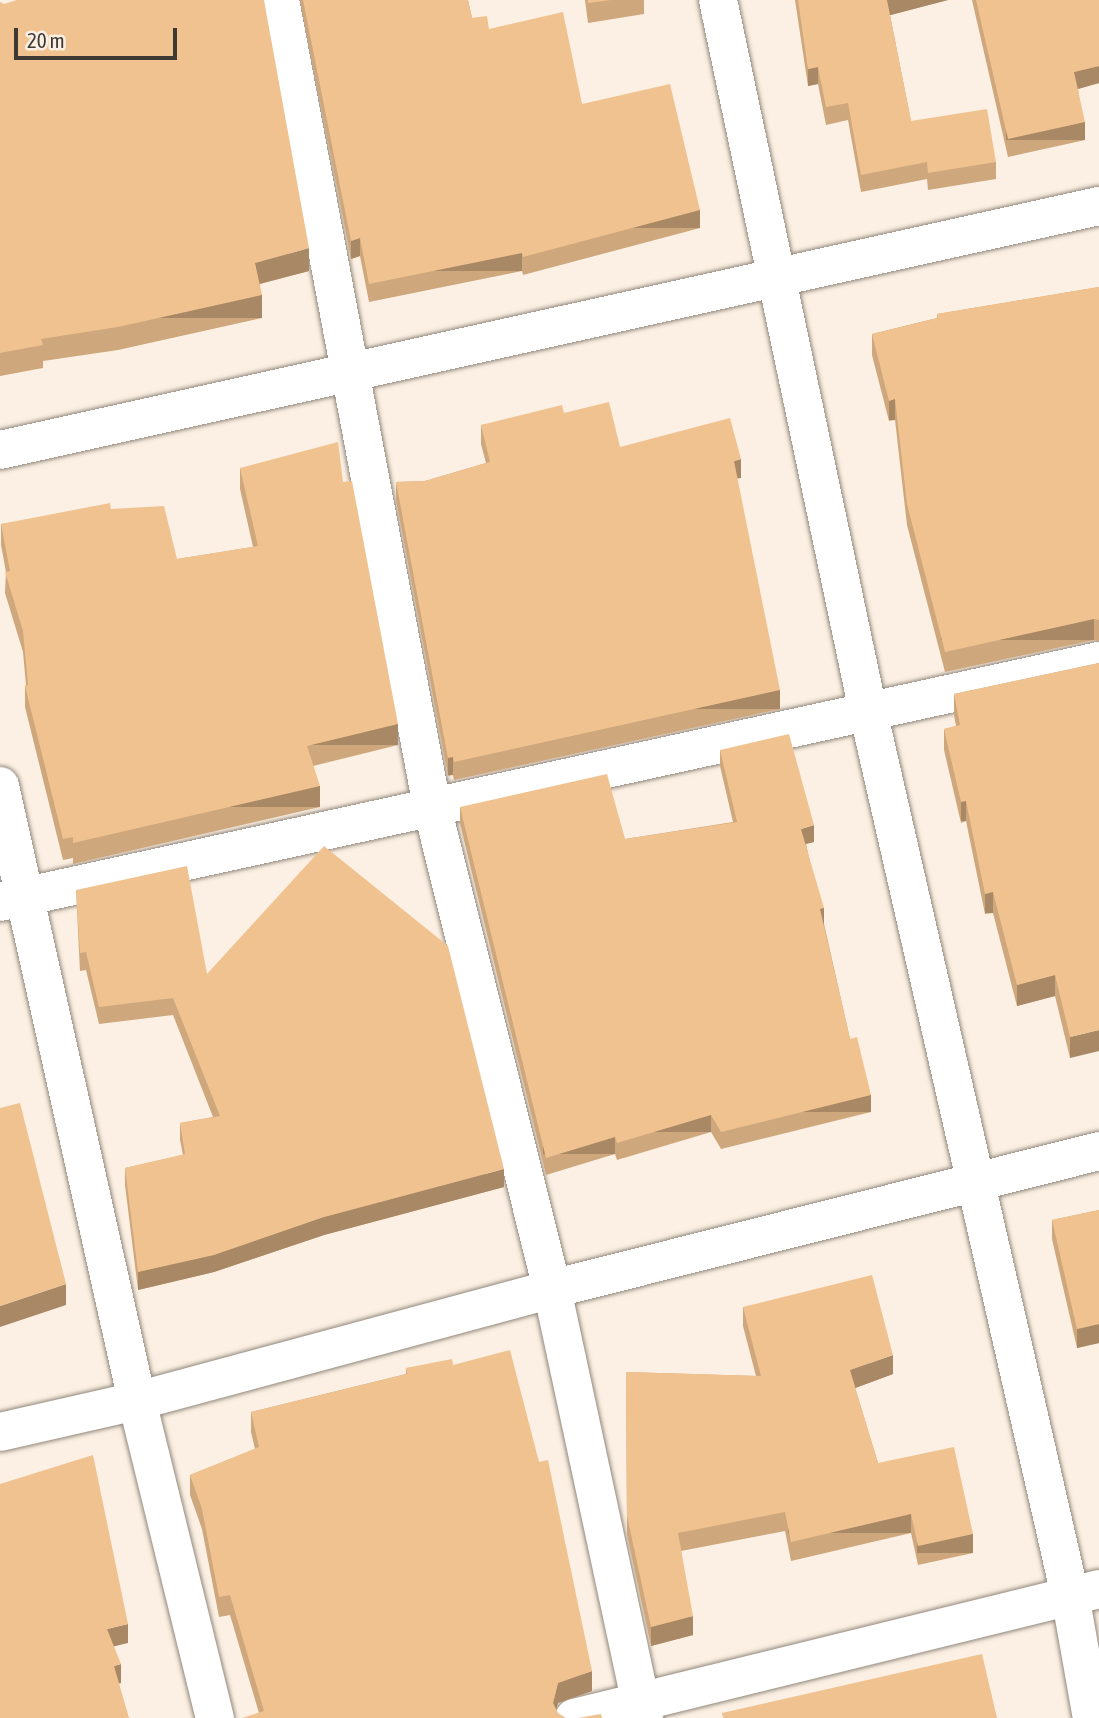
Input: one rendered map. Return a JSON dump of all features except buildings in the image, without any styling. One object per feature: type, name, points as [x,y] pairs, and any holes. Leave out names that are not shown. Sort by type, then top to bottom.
[{"type":"street","points":[[280,0],[432,807],[552,1289],[643,1710]]},
{"type":"street","points":[[718,0],[779,277],[868,711],[976,1182],[1085,1592],[1092,1718]]},
{"type":"street","points":[[0,450],[1099,206]]},
{"type":"street","points":[[12,899],[1099,661]]},
{"type":"street","points":[[0,786],[12,899],[215,1718]]},
{"type":"street","points":[[0,1432],[137,1401],[552,1289],[1099,1151]]},
{"type":"street","points":[[574,1718],[643,1710],[1085,1592]]}]
